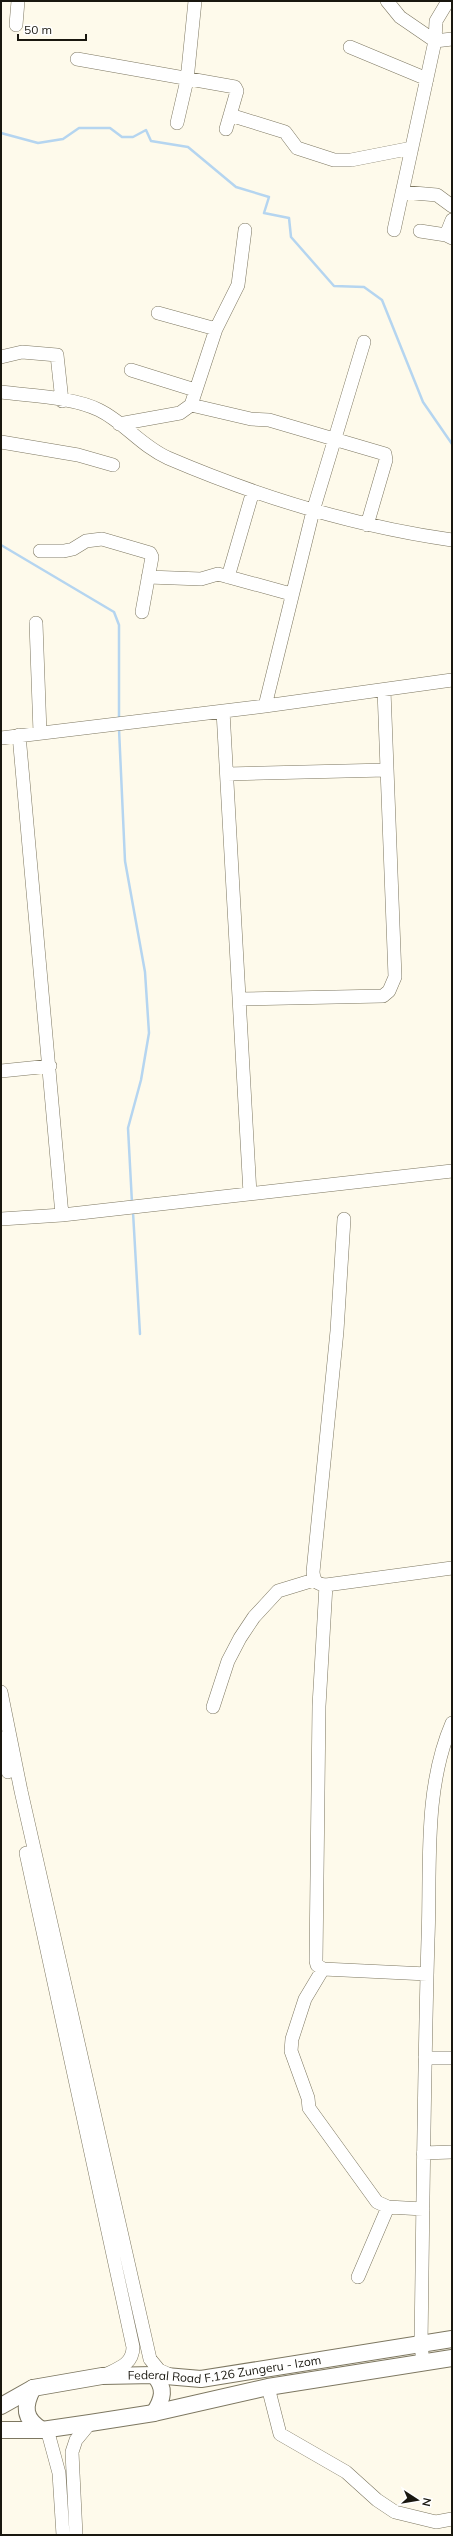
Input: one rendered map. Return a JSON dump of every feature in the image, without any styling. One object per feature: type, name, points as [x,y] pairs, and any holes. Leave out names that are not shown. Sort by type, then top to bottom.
[{"type":"main road","name":"Federal Road F.126 Zungeru - Izom","points":[[1,2406],[33,2388],[102,2376],[154,2375],[201,2379],[452,2339]]},
{"type":"main road","name":"Federal Road F.126 Zungeru - Izom","points":[[1,2430],[44,2430],[154,2413],[268,2387],[452,2358]]},
{"type":"main road","points":[[154,2375],[161,2384],[163,2393],[162,2400],[154,2413]]},
{"type":"main road","points":[[33,2388],[25,2408],[26,2415],[30,2422],[44,2430]]},
{"type":"street","points":[[16,25],[18,1]]},
{"type":"street","points":[[177,123],[187,80],[194,1]]},
{"type":"street","points":[[387,1],[400,17],[435,40],[452,39]]},
{"type":"street","points":[[394,230],[435,40],[436,21],[448,1]]},
{"type":"street","points":[[350,47],[427,79]]},
{"type":"street","points":[[77,59],[237,88],[226,129]]},
{"type":"street","points":[[230,115],[285,132],[297,148],[334,160],[351,160],[412,148]]},
{"type":"street","points":[[402,192],[437,195],[452,206]]},
{"type":"street","points":[[420,231],[449,236],[452,220]]},
{"type":"street","points":[[119,424],[180,413],[191,405],[216,329],[240,276],[245,230]]},
{"type":"street","points":[[158,313],[216,329]]},
{"type":"street","points":[[265,706],[291,594],[313,511],[364,342]]},
{"type":"street","points":[[1,357],[22,352],[57,355],[62,401]]},
{"type":"street","points":[[131,370],[195,390]]},
{"type":"street","points":[[1,392],[93,407],[119,424],[153,451],[253,491],[313,511],[367,525],[452,540]]},
{"type":"street","points":[[191,405],[251,419],[269,420],[383,453],[386,457],[367,525]]},
{"type":"street","points":[[1,442],[78,455],[112,465]]},
{"type":"street","points":[[228,577],[253,491]]},
{"type":"street","points":[[40,551],[72,550],[86,541],[102,539],[150,553],[152,556],[142,612]]},
{"type":"street","points":[[148,577],[201,579],[213,573],[291,594]]},
{"type":"street","points":[[36,623],[40,733]]},
{"type":"street","points":[[1,738],[265,706],[452,680]]},
{"type":"street","points":[[239,999],[384,996],[389,991],[394,977],[384,690]]},
{"type":"street","points":[[223,711],[250,1194]]},
{"type":"street","points":[[19,735],[50,1066],[62,1215]]},
{"type":"street","points":[[226,774],[386,770]]},
{"type":"street","points":[[1,1071],[50,1066]]},
{"type":"street","points":[[1,1219],[62,1215],[452,1171]]},
{"type":"street","points":[[344,1219],[337,1331],[313,1572],[320,1582],[316,1961],[317,1965],[323,1969],[427,1974]]},
{"type":"street","points":[[213,1707],[228,1661],[240,1638],[254,1617],[278,1591],[320,1582],[452,1568]]},
{"type":"street","points":[[1,1692],[23,1799],[150,2359],[159,2370],[177,2377]]},
{"type":"street","points":[[423,2363],[421,2344],[423,2153],[433,1804],[440,1757],[452,1723]]},
{"type":"street","points":[[1,1738],[133,2347],[130,2361],[125,2366],[102,2376]]},
{"type":"street","points":[[323,1969],[306,1996],[292,2039],[291,2051],[308,2098],[309,2108],[377,2202],[388,2207],[422,2209]]},
{"type":"street","points":[[425,2058],[452,2058]]},
{"type":"street","points":[[423,2153],[452,2152]]},
{"type":"street","points":[[358,2277],[388,2207]]},
{"type":"street","points":[[268,2387],[280,2434],[346,2472],[377,2500],[395,2512],[430,2521],[452,2519]]},
{"type":"street","points":[[76,2535],[72,2452],[76,2440],[90,2423]]},
{"type":"street","points":[[44,2430],[59,2473],[63,2535]]},
{"type":"waterway","points":[[1,133],[38,143],[63,139],[79,128],[110,128],[122,137],[133,137],[146,130],[151,141],[188,147],[236,187],[269,197],[264,213],[289,218],[291,237],[334,286],[364,287],[382,300],[423,402],[452,444]]},
{"type":"waterway","points":[[1,545],[114,612],[119,625],[119,720]]},
{"type":"waterway","points":[[119,729],[125,861],[145,972],[149,1033],[141,1080],[128,1128],[132,1203]]},
{"type":"waterway","points":[[133,1212],[140,1334]]}]
